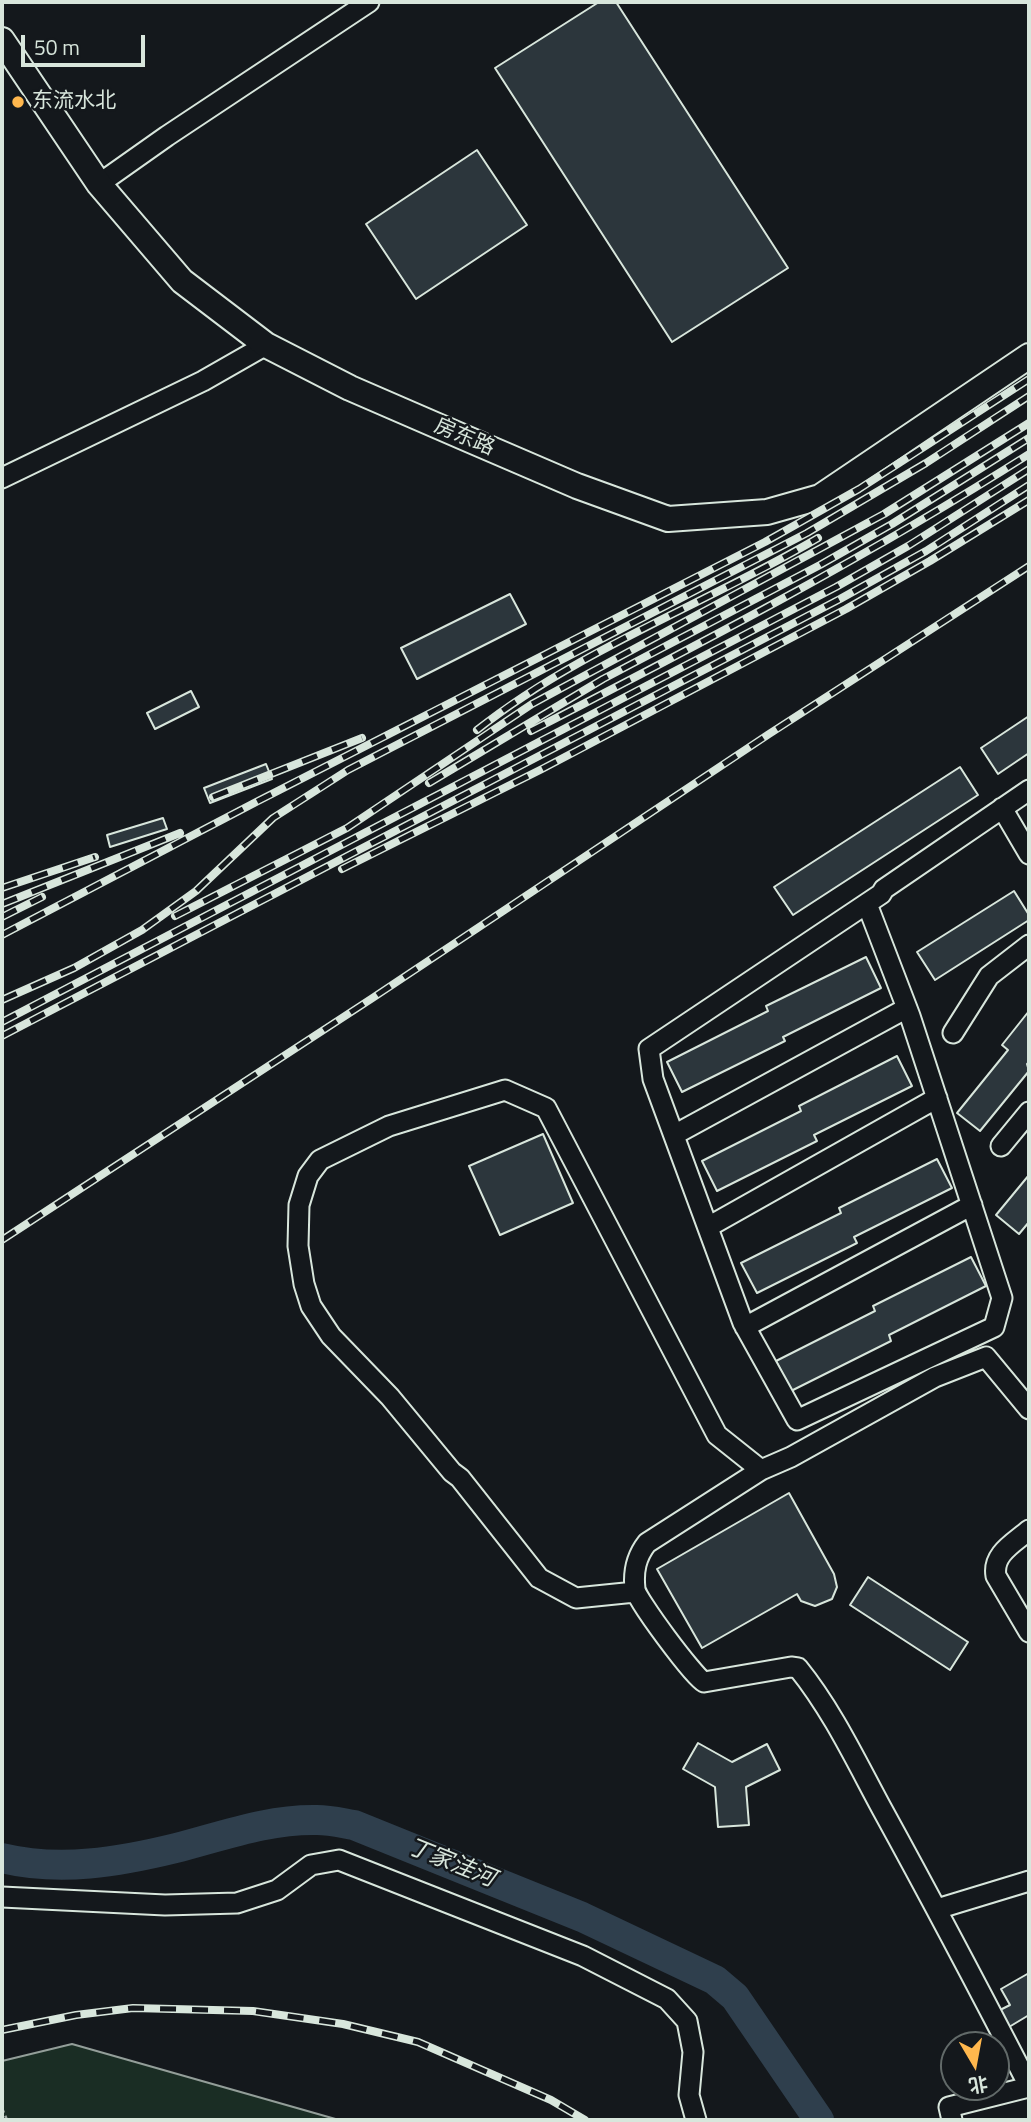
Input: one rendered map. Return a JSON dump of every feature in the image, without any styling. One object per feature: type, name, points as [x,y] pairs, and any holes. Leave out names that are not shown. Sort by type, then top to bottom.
[{"type":"main road","name":"房东路","points":[[2,40],[99,184],[182,281],[266,345],[350,388],[470,440],[577,486],[668,519],[767,512],[820,497],[1029,356]]},
{"type":"street","points":[[99,184],[369,2]]},
{"type":"street","points":[[2,478],[203,381],[266,345]]},
{"type":"street","points":[[867,904],[907,1008],[1002,1298],[994,1327],[797,1419],[745,1327],[653,1079],[649,1049],[867,904],[884,889],[1029,790]]},
{"type":"street","points":[[1002,808],[1029,854]]},
{"type":"street","points":[[953,1033],[989,976],[1029,945]]},
{"type":"street","points":[[674,1135],[907,1008]]},
{"type":"street","points":[[635,1592],[576,1598],[539,1578],[460,1478],[452,1472],[390,1397],[331,1336],[311,1306],[304,1284],[298,1246],[299,1205],[308,1175],[320,1160],[389,1126],[505,1090],[546,1108],[717,1435],[761,1470]]},
{"type":"street","points":[[708,1227],[937,1098]]},
{"type":"street","points":[[1001,1146],[1029,1112]]},
{"type":"street","points":[[745,1327],[972,1205]]},
{"type":"street","points":[[952,2120],[949,2107],[1029,2086],[937,1909],[816,1690],[798,1668],[791,1667],[704,1682],[690,1669],[635,1592],[636,1557],[647,1543],[761,1470],[791,1457],[935,1377],[986,1357],[1029,1409]]},
{"type":"street","points":[[1029,1530],[998,1556],[994,1566],[996,1576],[1029,1632]]},
{"type":"street","points":[[2,1897],[165,1905],[237,1903],[277,1890],[312,1865],[339,1860],[583,1956],[667,1999],[687,2021],[693,2052],[689,2095],[696,2120]]},
{"type":"street","points":[[937,1909],[1029,1881]]},
{"type":"path","points":[[2,2108],[7,2120]]},
{"type":"green space","points":[[72,2044],[339,2120],[2,2120],[2,2061]]},
{"type":"building","points":[[599,2],[616,2],[788,268],[672,342],[495,68]]},
{"type":"building","points":[[477,150],[527,225],[416,299],[366,224]]},
{"type":"building","points":[[510,594],[526,624],[417,679],[401,648]]},
{"type":"building","points":[[191,691],[199,707],[155,729],[147,713]]},
{"type":"building","points":[[1029,716],[1029,753],[998,774],[981,748]]},
{"type":"building","points":[[266,764],[272,779],[210,803],[204,788]]},
{"type":"building","points":[[960,767],[978,795],[793,915],[774,887]]},
{"type":"building","points":[[163,818],[167,829],[110,847],[107,835]]},
{"type":"building","points":[[1014,891],[1029,915],[1029,920],[935,980],[917,952]]},
{"type":"building","points":[[866,957],[881,988],[783,1037],[785,1041],[682,1092],[667,1062],[768,1011],[766,1006]]},
{"type":"building","points":[[1029,1011],[1029,1071],[980,1131],[957,1113],[1008,1050],[1002,1045]]},
{"type":"building","points":[[897,1056],[912,1086],[814,1135],[817,1141],[717,1191],[702,1161],[801,1111],[799,1106]]},
{"type":"building","points":[[543,1134],[573,1203],[500,1235],[469,1166]]},
{"type":"building","points":[[937,1159],[952,1188],[854,1237],[857,1243],[757,1293],[741,1263],[841,1213],[839,1208]]},
{"type":"building","points":[[1029,1175],[1029,1222],[1019,1234],[996,1215]]},
{"type":"building","points":[[971,1257],[986,1286],[889,1335],[891,1341],[791,1391],[776,1361],[875,1311],[873,1306]]},
{"type":"building","points":[[789,1493],[834,1574],[837,1587],[832,1599],[815,1606],[801,1601],[797,1594],[702,1648],[657,1569]]},
{"type":"building","points":[[868,1577],[968,1642],[950,1670],[850,1605]]},
{"type":"building","points":[[698,1743],[732,1762],[767,1744],[780,1770],[746,1787],[749,1825],[718,1827],[715,1787],[683,1769]]},
{"type":"building","points":[[1029,1973],[1029,2015],[1009,2027],[1000,2010],[1010,2005],[1001,1989]]},
{"type":"waterway","name":"丁家洼河","points":[[2,1858],[46,1864],[89,1864],[155,1853],[281,1822],[322,1820],[354,1825],[582,1917],[715,1980],[735,1997],[819,2120]]},
{"type":"railway","points":[[2,935],[765,542],[859,489],[1029,379]]},
{"type":"railway","points":[[2,1000],[74,968],[142,930],[196,891],[273,818],[348,770],[807,533],[926,463],[1029,396]]},
{"type":"railway","points":[[175,916],[347,828],[532,704],[884,514],[1029,423]]},
{"type":"railway","points":[[429,783],[603,679],[820,565],[892,524],[1029,438]]},
{"type":"railway","points":[[531,731],[846,564],[1029,454]]},
{"type":"railway","points":[[2,1022],[836,587],[908,546],[1029,469]]},
{"type":"railway","points":[[2,1036],[840,599],[926,551],[1029,485]]},
{"type":"railway","points":[[342,869],[542,769],[846,609],[1029,500]]},
{"type":"railway","points":[[477,730],[516,701],[600,651],[818,538]]},
{"type":"railway","points":[[2,1240],[769,734],[1029,566]]},
{"type":"railway","points":[[213,797],[362,738]]},
{"type":"railway","points":[[2,904],[180,833]]},
{"type":"railway","points":[[2,888],[95,857]]},
{"type":"railway","points":[[2,917],[42,897]]},
{"type":"railway","points":[[2,2030],[76,2015],[133,2008],[253,2011],[343,2024],[418,2042],[551,2100],[585,2120]]},
{"type":"place","name":"东流水北","points":[[18,102]]}]
